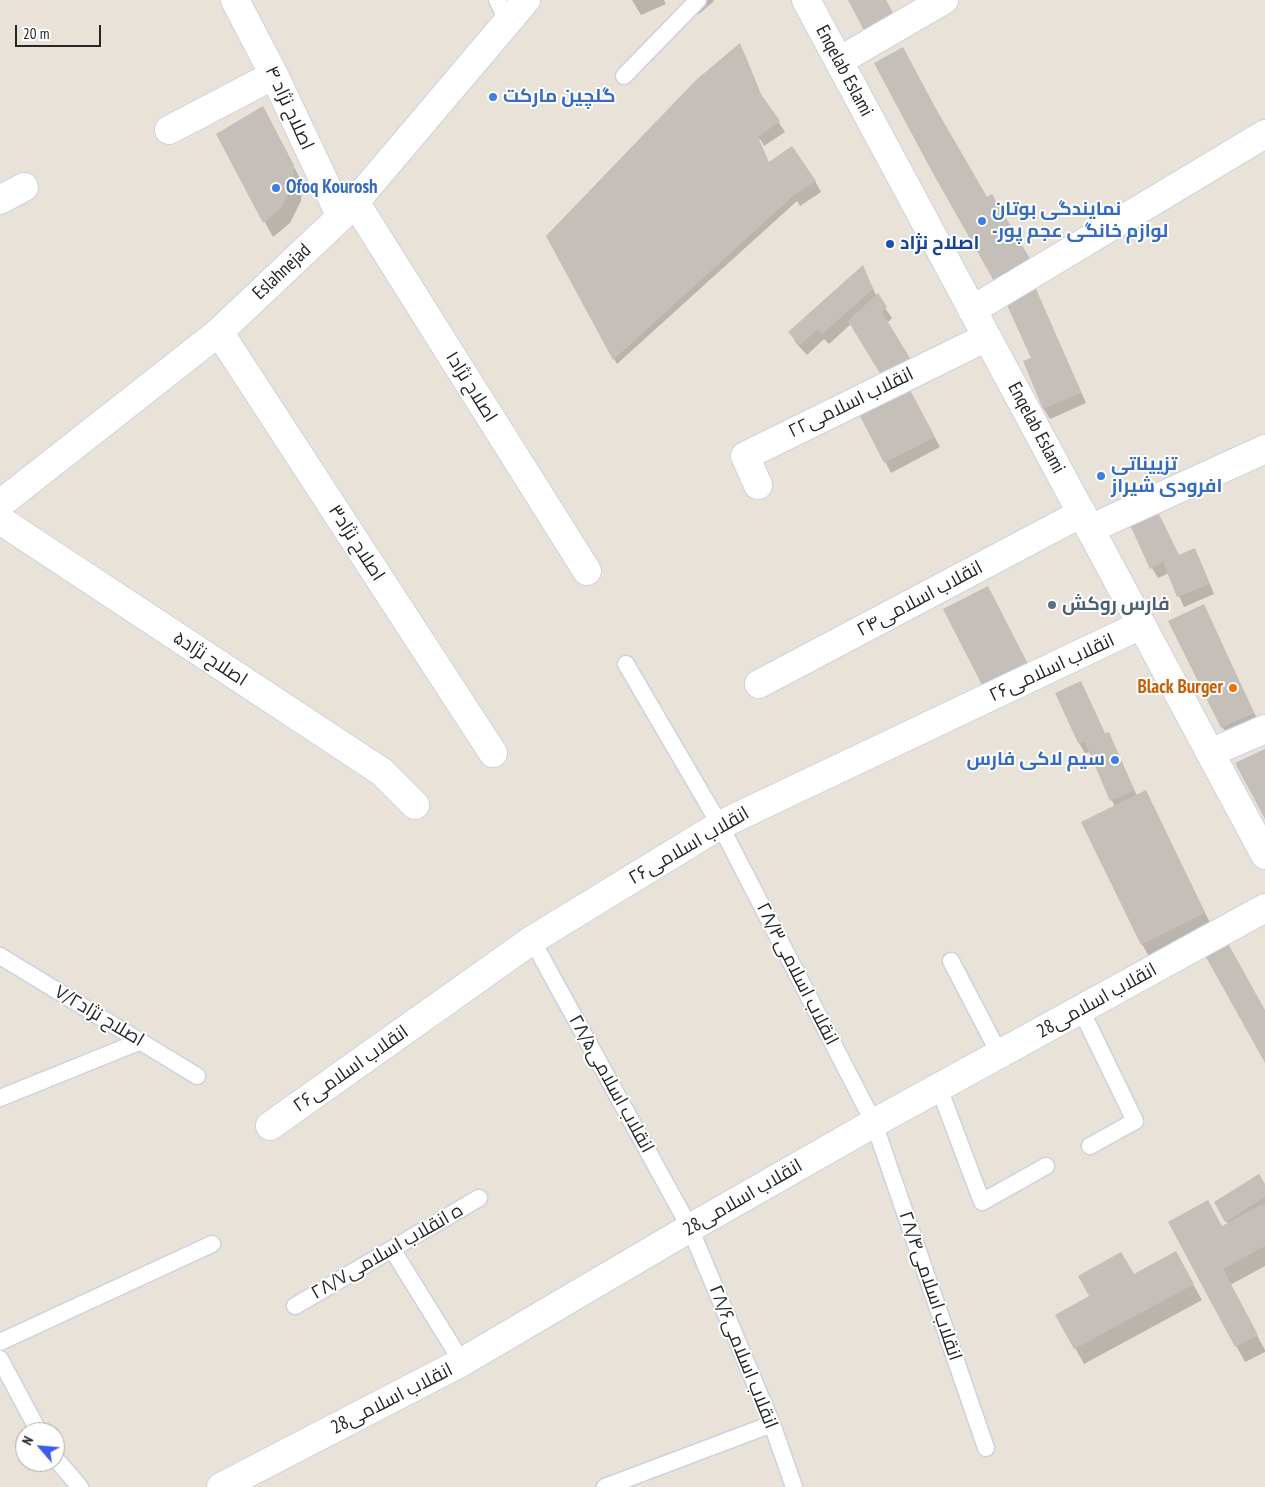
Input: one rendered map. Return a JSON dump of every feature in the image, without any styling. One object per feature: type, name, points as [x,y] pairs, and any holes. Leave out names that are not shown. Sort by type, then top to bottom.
[{"type":"street","name":"۴ اصلاح نژاد","points":[[235,0],[348,209]]},
{"type":"street","name":"Eslahnejad","points":[[0,504],[219,332],[348,209],[502,11],[526,0]]},
{"type":"street","name":"Enqelab Eslami","points":[[806,0],[1265,855]]},
{"type":"street","points":[[839,61],[944,0]]},
{"type":"street","points":[[169,130],[274,75]]},
{"type":"street","points":[[972,310],[1265,134]]},
{"type":"street","points":[[0,200],[24,187]]},
{"type":"street","name":"اصلاح نژاد۱","points":[[348,209],[587,572]]},
{"type":"street","name":"اصلاح نژاد۳","points":[[219,332],[493,753]]},
{"type":"street","name":"انقلاب اسلامی۲۲","points":[[758,485],[745,456],[987,337]]},
{"type":"street","name":"انقلاب اسلامی۲۴","points":[[759,684],[1086,522],[1265,449]]},
{"type":"street","name":"اصلاح نژاد۵","points":[[0,520],[382,772],[415,805]]},
{"type":"street","name":"انقلاب اسلامی۲۶","points":[[270,1126],[532,940],[720,825],[1141,625]]},
{"type":"street","points":[[1210,753],[1265,729]]},
{"type":"street","name":"28انقلاب اسلامی","points":[[221,1487],[462,1362],[690,1228],[1265,908]]},
{"type":"lane","points":[[624,76],[698,0]]},
{"type":"lane","name":"انقلاب اسلامی۲۸/۳","points":[[626,664],[720,825],[874,1124]]},
{"type":"lane","name":"انقلاب اسلامی۲۸/۵","points":[[532,940],[690,1228]]},
{"type":"lane","name":"اصلاح نژاد۷/۲","points":[[0,956],[197,1076]]},
{"type":"lane","points":[[951,961],[1000,1054]]},
{"type":"lane","points":[[1081,1010],[1135,1121],[1090,1146]]},
{"type":"lane","points":[[0,1098],[141,1041]]},
{"type":"lane","points":[[939,1088],[982,1202],[1046,1166]]},
{"type":"lane","name":"انقلاب اسلامی۲۸/۴","points":[[874,1124],[986,1448]]},
{"type":"lane","name":"ه انقلاب اسلامی۲۸/۷","points":[[295,1306],[479,1198]]},
{"type":"lane","name":"انقلاب اسلامی۲۸/۶","points":[[690,1228],[772,1424],[794,1487]]},
{"type":"lane","points":[[0,1342],[212,1244]]},
{"type":"lane","points":[[392,1248],[462,1362]]},
{"type":"lane","points":[[0,1359],[34,1422]]},
{"type":"lane","points":[[605,1487],[772,1424]]},
{"type":"lane","points":[[65,1470],[80,1487]]},
{"type":"building","points":[[848,0],[886,0],[895,16],[866,34]]},
{"type":"building","points":[[740,43],[758,90],[780,121],[758,137],[769,162],[792,146],[816,181],[793,196],[613,360],[546,236],[696,80]]},
{"type":"building","points":[[903,47],[987,197],[992,194],[1032,262],[995,283],[930,168],[874,63]]},
{"type":"building","points":[[263,106],[294,165],[293,185],[281,208],[263,223],[216,134]]},
{"type":"building","points":[[863,265],[873,289],[822,334],[818,329],[800,345],[788,332]]},
{"type":"building","points":[[1036,289],[1081,393],[1043,409],[1023,361],[1031,358],[1006,303]]},
{"type":"building","points":[[878,293],[887,307],[882,312],[911,360],[881,375],[848,321]]},
{"type":"building","points":[[909,388],[935,437],[884,463],[859,414]]},
{"type":"building","points":[[1158,512],[1179,555],[1195,548],[1209,584],[1177,597],[1163,562],[1150,569],[1130,525]]},
{"type":"building","points":[[988,586],[1029,666],[984,689],[943,609]]},
{"type":"building","points":[[1204,604],[1254,713],[1221,728],[1168,621]]},
{"type":"building","points":[[1081,681],[1105,733],[1109,732],[1134,791],[1110,801],[1085,742],[1078,743],[1055,693]]},
{"type":"building","points":[[1265,749],[1265,819],[1235,763]]},
{"type":"building","points":[[1146,790],[1205,913],[1141,945],[1081,822]]},
{"type":"building","points":[[1225,938],[1265,1010],[1265,1063],[1202,950]]},
{"type":"building","points":[[1259,1174],[1265,1184],[1265,1197],[1225,1222],[1214,1202]]},
{"type":"building","points":[[1208,1200],[1222,1226],[1265,1203],[1265,1246],[1223,1269],[1258,1335],[1235,1347],[1168,1222]]},
{"type":"building","points":[[1176,1251],[1194,1284],[1074,1349],[1055,1315],[1089,1296],[1078,1276],[1121,1252],[1134,1274]]},
{"type":"place","name":"گلچین مارکت","points":[[493,97]]},
{"type":"place","name":"Ofoq Kourosh","points":[[276,188]]},
{"type":"place","name":"نمایندگی بوتان -لوازم خانگی عجم پور","points":[[982,221]]},
{"type":"place","name":"اصلاح نژاد","points":[[890,244]]},
{"type":"place","name":"تزییناتی افرودی شیراز","points":[[1101,476]]},
{"type":"place","name":"فارس روکش","points":[[1052,605]]},
{"type":"place","name":"Black Burger","points":[[1233,688]]},
{"type":"place","name":"سیم لاکی فارس","points":[[1115,760]]}]
